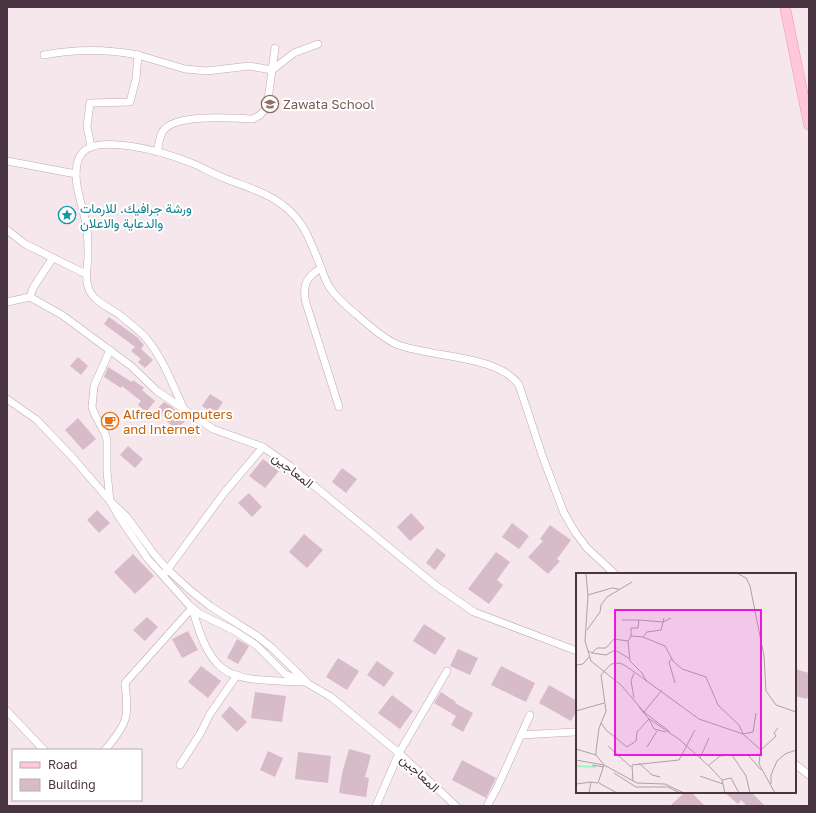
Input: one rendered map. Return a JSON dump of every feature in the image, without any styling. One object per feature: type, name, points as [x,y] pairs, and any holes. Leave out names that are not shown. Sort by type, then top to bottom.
[{"type":"street","points":[[785,7],[809,125]]},
{"type":"street","points":[[44,55],[75,50],[120,52],[138,55],[185,69],[207,72],[249,66],[272,70],[294,53],[318,44]]},
{"type":"street","points":[[157,152],[160,138],[164,130],[169,125],[180,121],[196,119],[253,119],[260,115],[267,106],[274,48]]},
{"type":"street","points":[[90,147],[88,126],[90,103],[130,102],[136,79],[138,55]]},
{"type":"street","points":[[182,407],[156,351],[144,336],[120,316],[94,298],[88,287],[86,274],[88,243],[87,231],[76,174],[80,155],[90,147],[104,145],[128,146],[157,152],[187,161],[264,194],[283,204],[297,218],[309,236],[329,286],[340,300],[394,343],[416,350],[486,364],[503,370],[514,377],[519,385],[542,455],[564,513],[575,532],[588,548],[614,573]]},
{"type":"street","points":[[7,161],[76,174]]},
{"type":"street","points":[[7,230],[25,244],[86,274]]},
{"type":"street","points":[[7,302],[30,297],[52,258]]},
{"type":"street","points":[[321,268],[313,272],[305,285],[304,293],[339,407]]},
{"type":"street","name":"المعاجين","points":[[30,297],[62,315],[131,366],[158,391],[213,429],[263,447],[290,466],[435,585],[474,612],[576,651]]},
{"type":"street","points":[[110,350],[94,386],[92,407],[107,440],[107,472],[110,501],[121,520],[148,559],[192,608],[256,644],[285,674],[307,683]]},
{"type":"street","points":[[7,399],[37,420],[73,458],[110,501],[127,517],[167,569],[190,591],[210,606],[258,636],[307,683]]},
{"type":"street","points":[[162,576],[224,493],[263,447]]},
{"type":"street","points":[[192,608],[200,633],[210,654],[221,668],[237,676],[307,683]]},
{"type":"street","points":[[106,749],[118,735],[125,721],[128,706],[125,683],[192,608]]},
{"type":"street","points":[[376,806],[399,753],[447,671]]},
{"type":"street","points":[[180,765],[200,734],[210,714],[237,676]]},
{"type":"street","name":"المعاجين","points":[[307,683],[331,697],[399,753],[456,806]]},
{"type":"street","points":[[7,711],[43,749]]},
{"type":"street","points":[[488,806],[530,715]]},
{"type":"street","points":[[520,736],[574,732]]},
{"type":"street","points":[[796,765],[809,775]]},
{"type":"building","points":[[109,317],[137,337],[144,345],[141,349],[153,360],[145,368],[138,362],[141,359],[131,351],[135,347],[104,324]]},
{"type":"building","points":[[78,357],[88,366],[81,375],[70,366]]},
{"type":"building","points":[[108,367],[132,382],[133,380],[144,388],[142,390],[155,401],[146,412],[138,405],[141,401],[122,386],[121,388],[104,377]]},
{"type":"building","points":[[210,394],[223,402],[215,414],[202,406]]},
{"type":"building","points":[[164,402],[172,407],[185,421],[176,430],[156,410]]},
{"type":"building","points":[[78,418],[96,439],[83,450],[65,430]]},
{"type":"building","points":[[128,446],[143,459],[135,468],[120,455]]},
{"type":"building","points":[[263,459],[279,471],[265,488],[249,476]]},
{"type":"building","points":[[342,468],[357,479],[346,493],[332,482]]},
{"type":"building","points":[[249,493],[262,507],[252,517],[238,503]]},
{"type":"building","points":[[97,510],[110,523],[99,533],[87,520]]},
{"type":"building","points":[[411,513],[425,528],[410,541],[397,527]]},
{"type":"building","points":[[512,523],[529,536],[519,549],[502,537]]},
{"type":"building","points":[[550,525],[571,540],[557,559],[560,561],[548,574],[528,557],[543,541],[540,539]]},
{"type":"building","points":[[304,534],[323,550],[307,568],[289,552]]},
{"type":"building","points":[[437,548],[446,555],[435,570],[426,563]]},
{"type":"building","points":[[496,552],[510,562],[497,580],[503,585],[489,604],[468,589]]},
{"type":"building","points":[[133,554],[154,576],[135,594],[114,572]]},
{"type":"building","points":[[147,617],[158,627],[145,641],[133,630]]},
{"type":"building","points":[[424,624],[446,638],[435,655],[413,641]]},
{"type":"building","points":[[188,631],[198,650],[182,658],[172,639]]},
{"type":"building","points":[[237,639],[249,646],[238,664],[227,658]]},
{"type":"building","points":[[458,649],[478,658],[470,675],[450,666]]},
{"type":"building","points":[[338,658],[359,671],[347,690],[326,677]]},
{"type":"building","points":[[377,661],[394,673],[384,687],[367,675]]},
{"type":"building","points":[[201,666],[221,681],[208,698],[188,682]]},
{"type":"building","points":[[501,666],[535,683],[526,702],[491,685]]},
{"type":"building","points":[[796,669],[809,673],[809,693],[807,699],[796,696]]},
{"type":"building","points":[[549,685],[576,700],[576,712],[571,721],[539,703]]},
{"type":"building","points":[[255,692],[286,696],[282,722],[251,718]]},
{"type":"building","points":[[441,692],[456,702],[455,703],[473,713],[463,732],[451,725],[456,716],[434,703]]},
{"type":"building","points":[[392,695],[413,711],[400,729],[378,713]]},
{"type":"building","points":[[230,706],[247,722],[237,732],[221,716]]},
{"type":"building","points":[[349,749],[371,755],[365,777],[369,778],[366,797],[339,793],[342,773]]},
{"type":"building","points":[[268,751],[283,758],[275,777],[260,770]]},
{"type":"building","points":[[298,752],[331,756],[328,783],[295,779]]},
{"type":"building","points":[[462,760],[496,778],[486,798],[452,780]]},
{"type":"building","points":[[684,793],[692,793],[705,806],[670,806]]},
{"type":"building","points":[[725,793],[752,793],[765,806],[747,806],[741,800],[738,804]]},
{"type":"place","name":"Zawata School","points":[[270,104]]},
{"type":"place","name":"ورشة جرافيك. للارمات والدعاية والاعلان","points":[[67,215]]},
{"type":"place","name":"Alfred Computers and Internet","points":[[110,421]]}]
